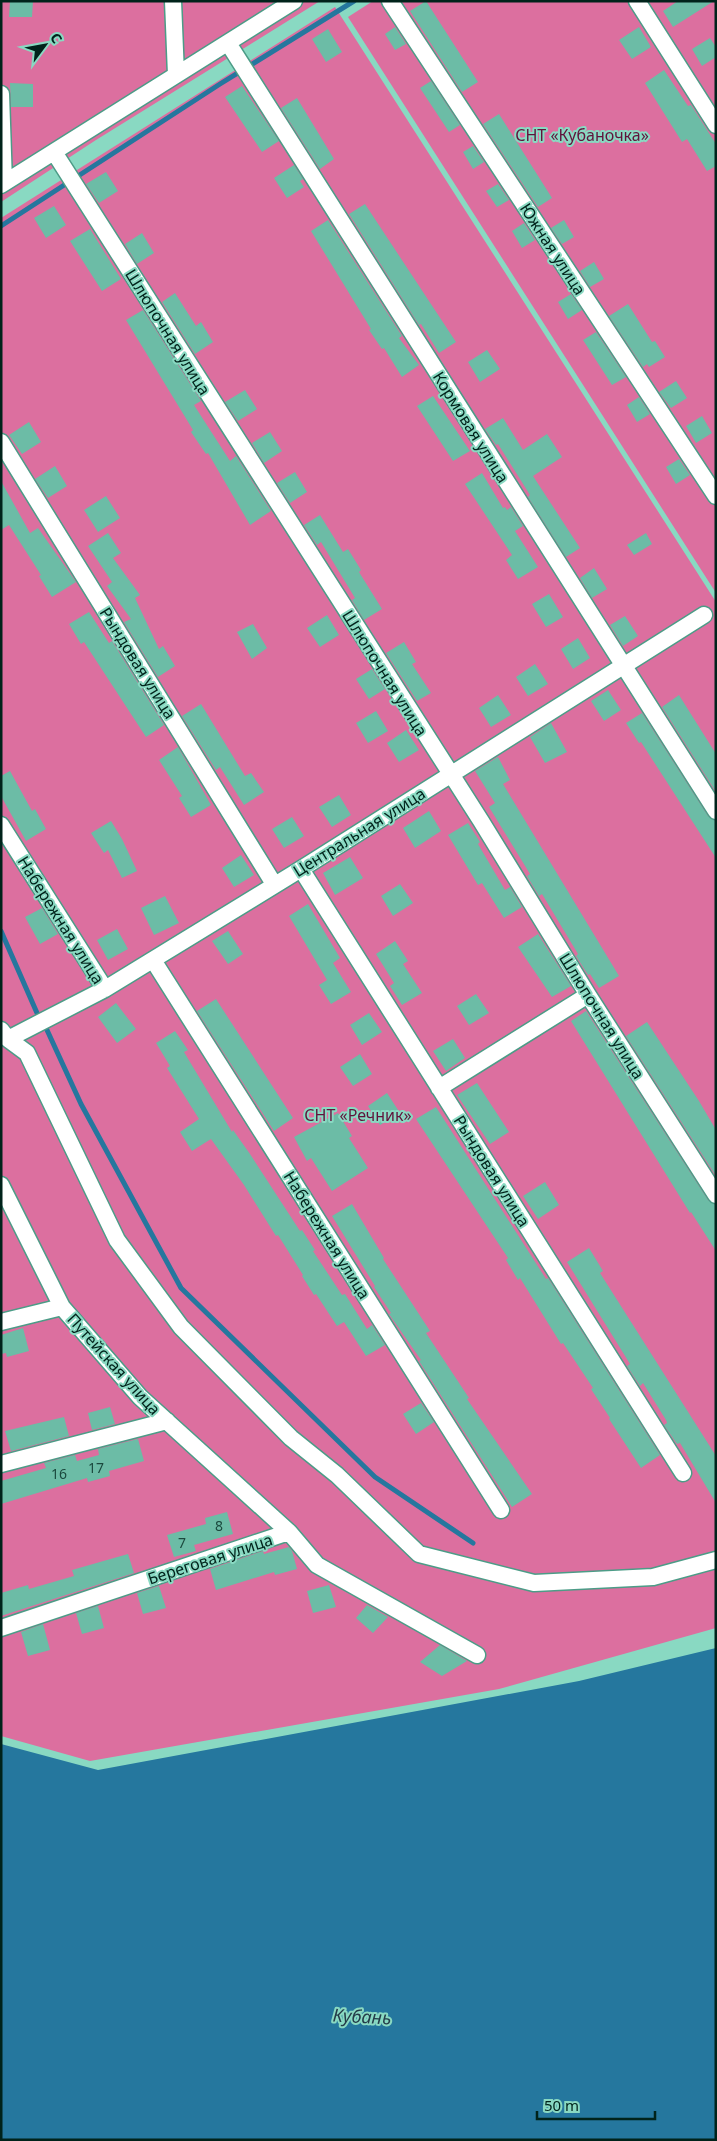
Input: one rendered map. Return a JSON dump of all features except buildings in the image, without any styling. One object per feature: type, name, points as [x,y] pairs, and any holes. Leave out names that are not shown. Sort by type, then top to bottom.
[{"type":"street","points":[[173,1],[176,75]]},
{"type":"street","points":[[3,185],[294,1]]},
{"type":"street","name":"Южная улица","points":[[390,1],[716,496]]},
{"type":"street","points":[[637,1],[716,125]]},
{"type":"street","name":"Кормовая улица","points":[[228,43],[716,811]]},
{"type":"street","points":[[1,94],[3,185]]},
{"type":"street","name":"Шлюпочная улица","points":[[54,152],[450,775],[481,820],[588,995],[716,1195]]},
{"type":"street","name":"Рындовая улица","points":[[1,442],[274,884]]},
{"type":"street","name":"Центральная улица","points":[[4,1035],[106,989],[704,615]]},
{"type":"street","name":"Набережная улица","points":[[1,825],[106,989]]},
{"type":"street","name":"Рындовая улица","points":[[300,869],[683,1473]]},
{"type":"street","name":"Набережная улица","points":[[154,960],[501,1510]]},
{"type":"street","points":[[439,1088],[588,995]]},
{"type":"street","points":[[4,1035],[27,1054],[117,1240],[181,1327],[291,1438],[337,1476],[419,1554],[534,1583],[653,1576],[716,1560]]},
{"type":"street","name":"Путейская улица","points":[[1,1185],[62,1307],[140,1397],[289,1532]]},
{"type":"street","points":[[1,1322],[62,1307]]},
{"type":"street","points":[[1,1464],[167,1421]]},
{"type":"street","name":"Береговая улица","points":[[1,1628],[289,1532],[317,1565],[477,1655]]},
{"type":"green space","points":[[1,1],[320,1],[96,140],[1,202]]},
{"type":"green space","name":"СНТ «Кубаночка»","points":[[373,1],[716,1],[716,593],[348,17]]},
{"type":"green space","name":"СНТ «Речник»","points":[[335,7],[716,602],[716,1628],[499,1689],[90,1761],[1,1736],[1,218]]},
{"type":"water","name":"Кубань","points":[[716,1648],[716,2140],[1,2140],[1,1744],[98,1770],[579,1681]]},
{"type":"waterway","points":[[1,226],[220,84],[354,1]]},
{"type":"waterway","points":[[1,931],[37,1013]]},
{"type":"waterway","points":[[47,1030],[81,1104],[181,1288],[375,1477],[473,1543]]}]
